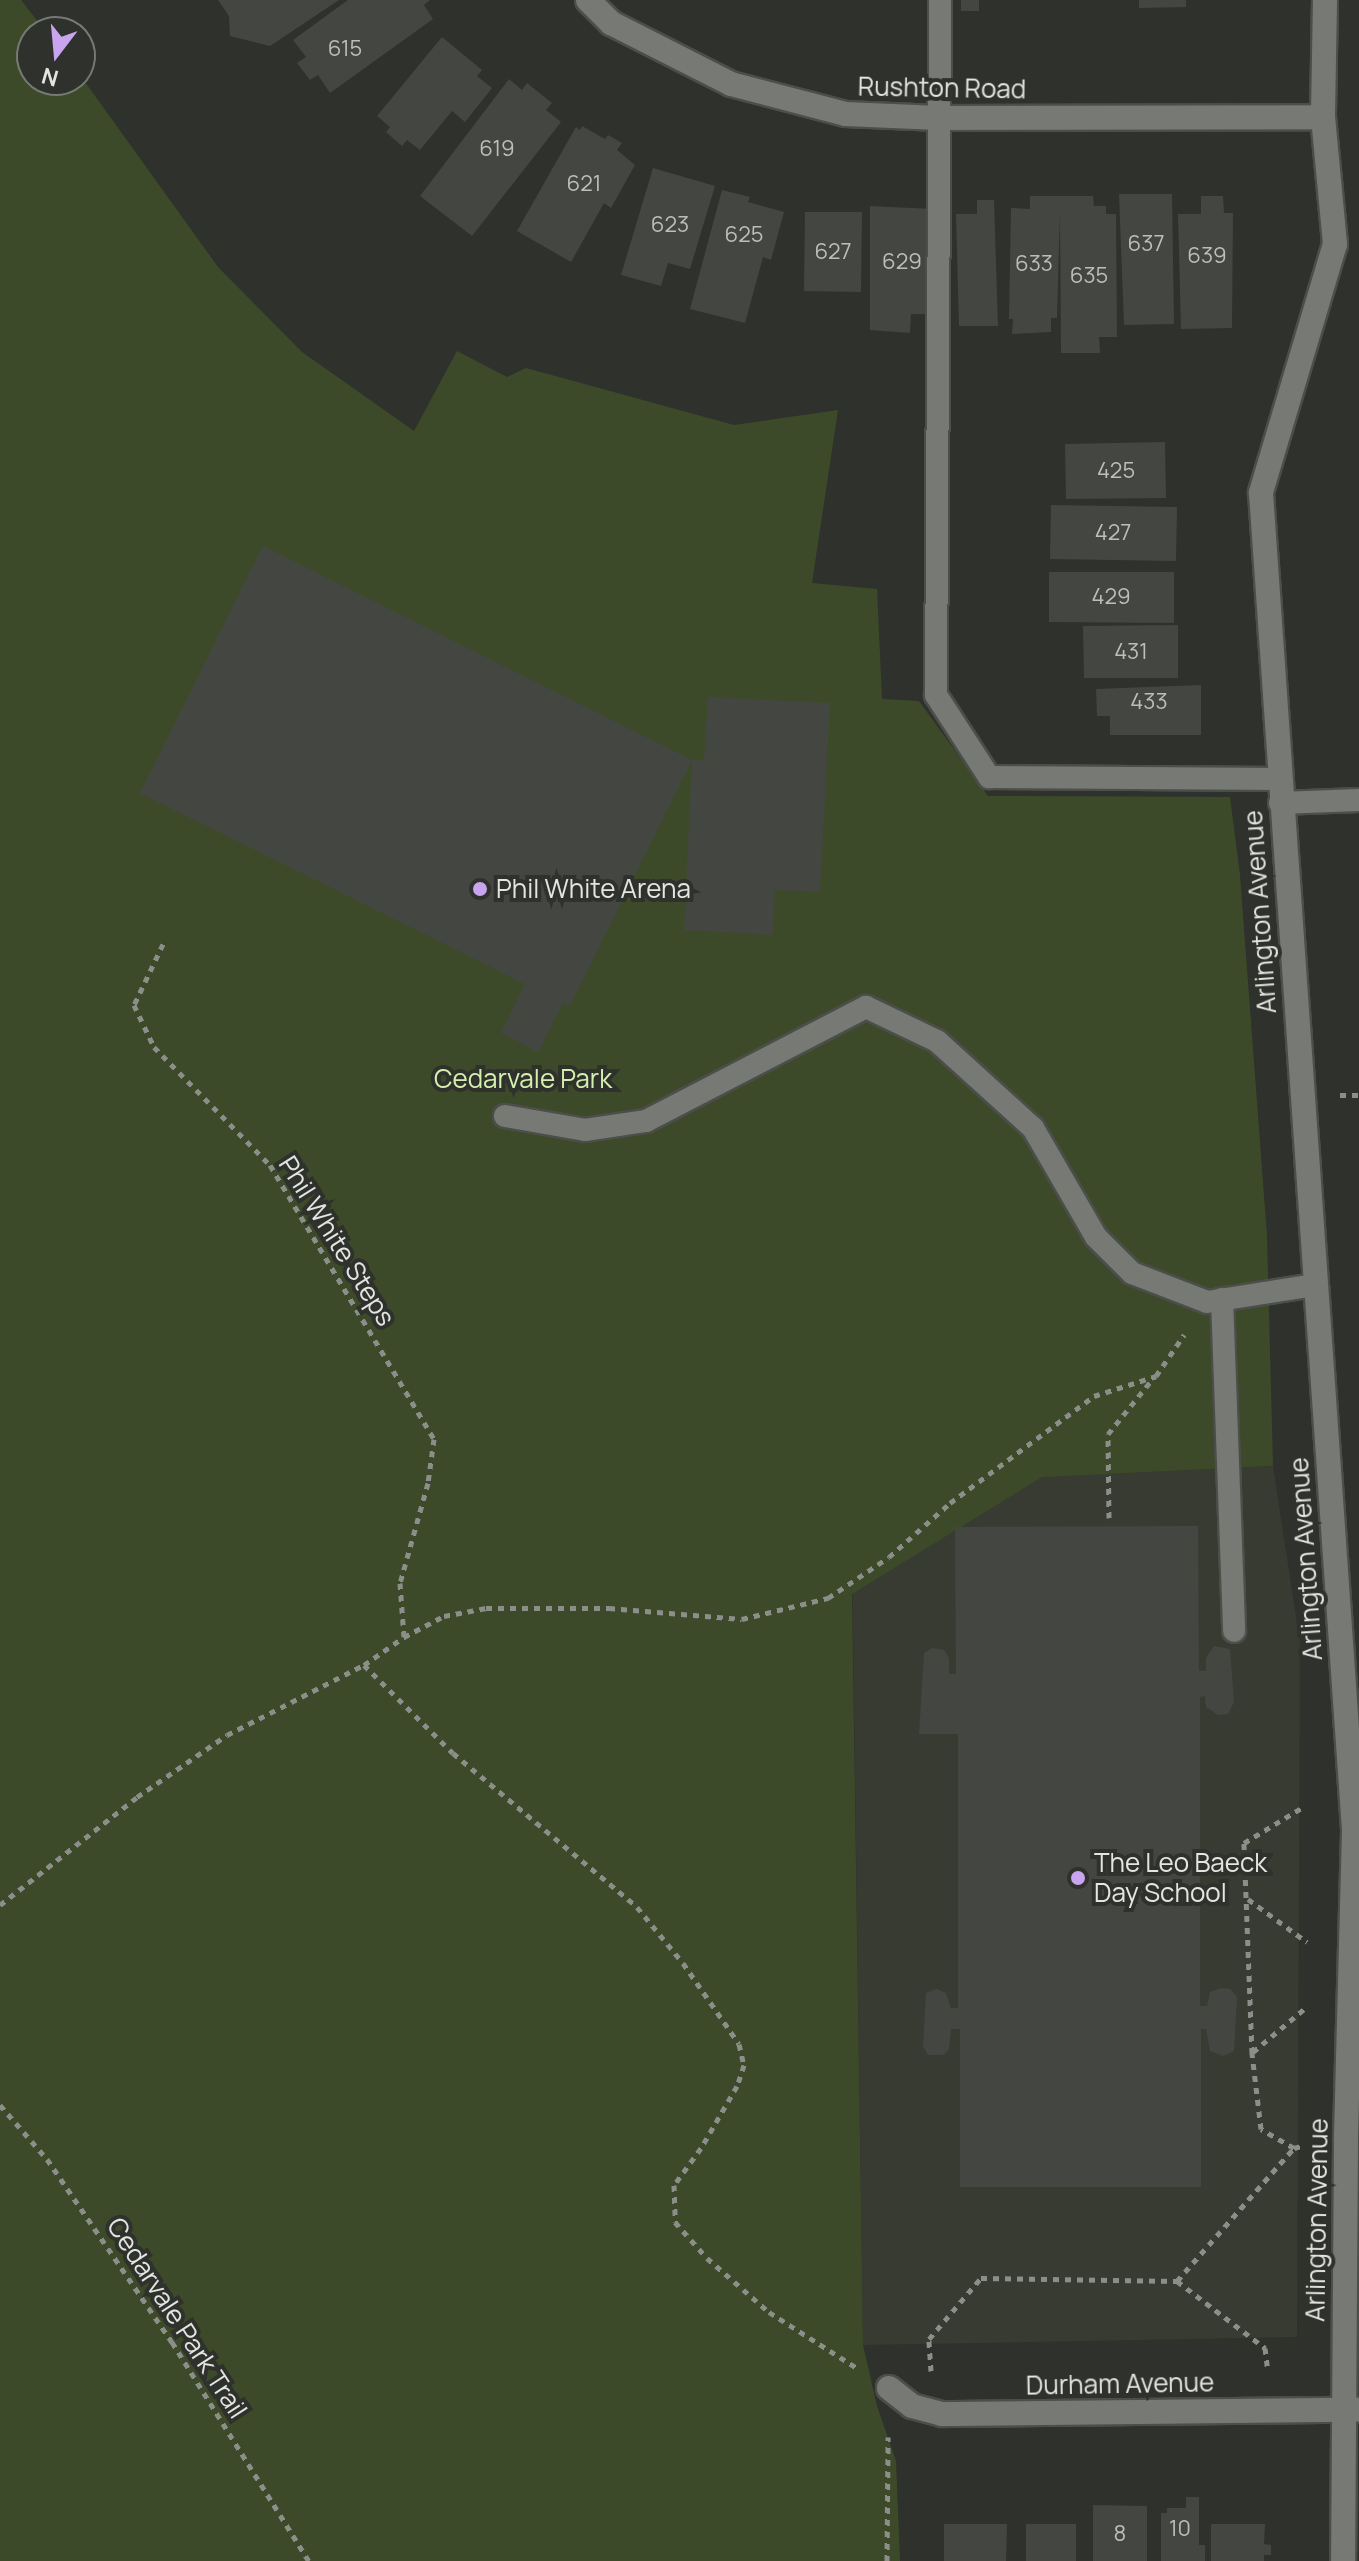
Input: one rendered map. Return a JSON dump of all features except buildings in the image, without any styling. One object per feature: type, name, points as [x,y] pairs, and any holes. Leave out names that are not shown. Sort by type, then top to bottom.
[{"type":"street","name":"Rushton Road","points":[[588,0],[611,23],[731,84],[845,114],[939,118],[1323,117]]},
{"type":"street","name":"Arlington Avenue","points":[[1325,0],[1323,117],[1335,244],[1261,493],[1314,1285],[1356,1830],[1351,2410],[1343,2561]]},
{"type":"street","name":"Durham Avenue","points":[[889,2388],[912,2406],[942,2414],[1351,2410]]},
{"type":"lane","points":[[940,0],[936,695],[989,777],[1281,791],[1359,800]]},
{"type":"lane","points":[[505,1116],[585,1130],[646,1121],[866,1007],[937,1041],[1033,1128],[1096,1237],[1132,1273],[1214,1300],[1314,1285]]},
{"type":"lane","points":[[1214,1300],[1234,1631]]},
{"type":"path","name":"Phil White Steps","points":[[163,944],[134,1005],[154,1047],[270,1165],[434,1439],[428,1483],[400,1583],[404,1637]]},
{"type":"path","points":[[1109,1518],[1108,1434],[1214,1300]]},
{"type":"path","points":[[0,1905],[137,1797],[227,1735],[364,1665],[404,1637],[444,1616],[486,1608],[609,1608],[742,1619],[828,1598],[889,1557],[950,1503],[1094,1396],[1156,1376]]},
{"type":"path","points":[[364,1665],[453,1753],[637,1907],[683,1963],[739,2044],[744,2065],[737,2086],[701,2148],[674,2185],[675,2222],[707,2258],[769,2312],[889,2388],[887,2561]]},
{"type":"path","points":[[1294,2148],[1261,2129],[1252,2053],[1244,1843],[1303,1807]]},
{"type":"path","points":[[1247,1898],[1307,1942]]},
{"type":"path","points":[[1252,2053],[1304,2009]]},
{"type":"path","name":"Cedarvale Park Trail","points":[[0,2105],[47,2159],[163,2329],[309,2561]]},
{"type":"path","points":[[1177,2281],[1294,2148],[1305,2145]]},
{"type":"path","points":[[931,2376],[929,2339],[981,2278],[1177,2281],[1265,2348],[1268,2376]]},
{"type":"shaded area","name":"The Leo Baeck Day School","points":[[1273,1466],[1300,1643],[1297,2337],[863,2345],[851,1485]]},
{"type":"green space","name":"Cedarvale Park","points":[[0,0],[21,0],[34,16],[16,16],[16,96],[95,96],[218,267],[302,352],[414,431],[457,351],[507,377],[526,368],[734,425],[838,410],[812,583],[877,589],[882,699],[919,701],[988,796],[1230,797],[1240,875],[1267,1236],[1273,1466],[1042,1477],[852,1594],[863,2345],[877,2406],[896,2461],[900,2561],[0,2561]]},
{"type":"place","name":"Phil White Arena","points":[[480,889]]},
{"type":"place","name":"The Leo Baeck Day School","points":[[1078,1878]]}]
